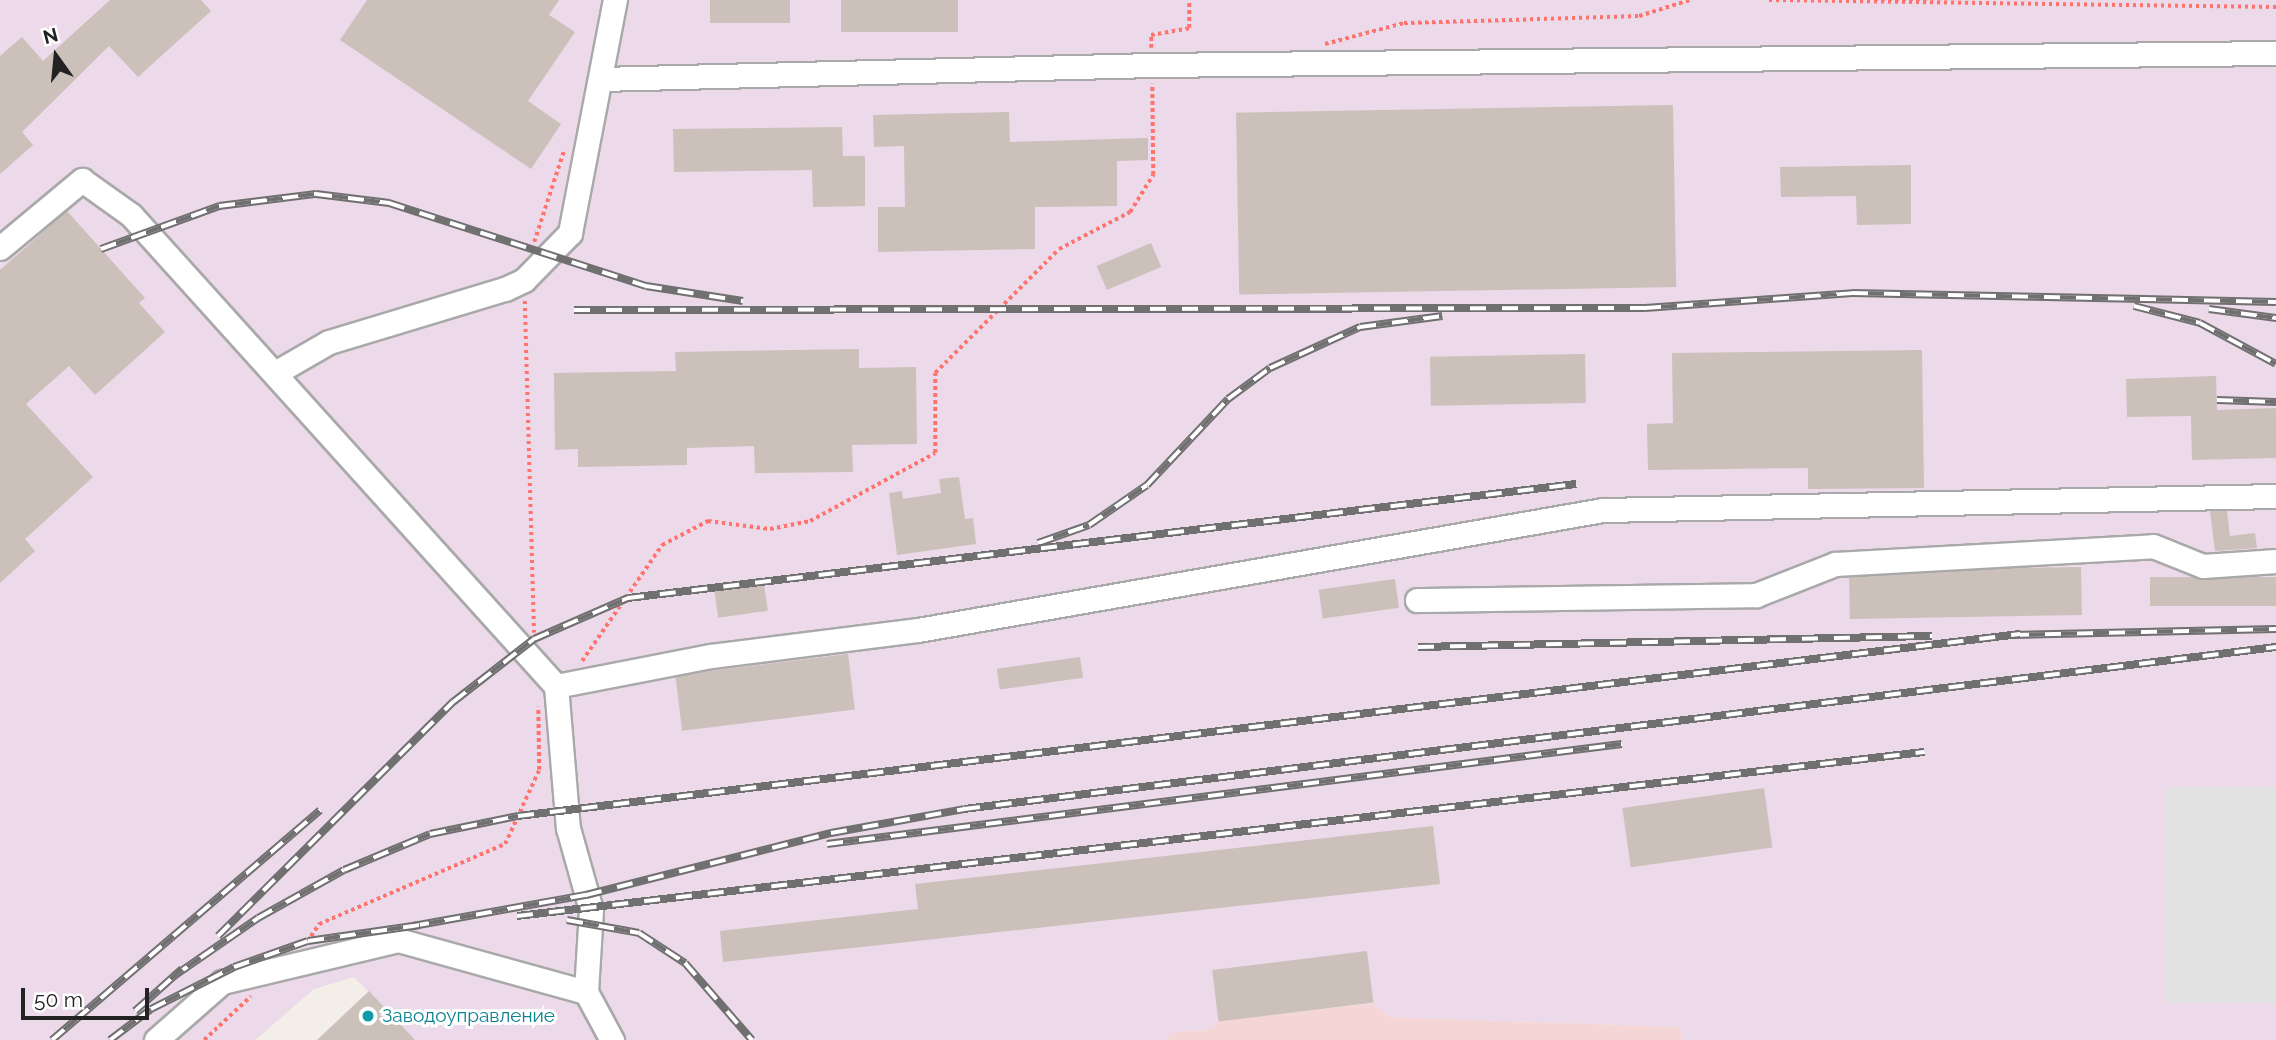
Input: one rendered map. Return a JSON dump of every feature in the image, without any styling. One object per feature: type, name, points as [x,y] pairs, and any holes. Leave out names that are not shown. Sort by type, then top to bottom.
[{"type":"street","points":[[275,373],[329,342],[524,280],[570,233],[615,0]]},
{"type":"street","points":[[600,79],[1152,65],[1297,69],[2276,53]]},
{"type":"street","points":[[0,248],[82,180],[131,215],[535,661],[546,691],[568,828],[591,910],[586,992],[612,1040]]},
{"type":"street","points":[[546,691],[711,656],[918,630],[1603,510],[2276,496]]},
{"type":"street","points":[[1417,600],[1756,595],[1835,564],[2153,546],[2203,566],[2276,561]]},
{"type":"street","points":[[156,1040],[222,982],[288,962],[398,940],[586,992]]},
{"type":"path","points":[[288,962],[319,924],[505,844],[539,770],[536,708],[546,691],[586,656],[663,545],[708,521],[770,529],[810,522],[935,453],[935,373],[1059,249],[1130,212],[1153,175],[1151,35],[1189,27],[1189,0]]},
{"type":"path","points":[[1297,69],[1325,43],[1366,29],[1639,16],[1690,0]]},
{"type":"path","points":[[1769,0],[2276,7]]},
{"type":"path","points":[[532,250],[569,138]]},
{"type":"path","points":[[524,280],[535,661]]},
{"type":"path","points":[[536,708],[546,691]]},
{"type":"path","points":[[204,1040],[260,988]]},
{"type":"shaded area","points":[[0,0],[2276,0],[2276,1040],[1683,1040],[1680,1027],[1390,1017],[1373,1003],[1217,1021],[1211,1029],[1172,1032],[1166,1040],[415,1040],[354,977],[314,989],[255,1040],[0,1040]]},
{"type":"shaded area","points":[[2165,787],[2276,787],[2276,1003],[2165,1003]]},
{"type":"shaded area","points":[[1373,1003],[1390,1017],[1680,1027],[1683,1040],[1166,1040],[1171,1032],[1211,1029],[1217,1021]]},
{"type":"building","points":[[110,0],[201,0],[211,11],[138,77],[109,46],[22,132],[33,145],[0,174],[0,56],[22,37],[43,61]]},
{"type":"building","points":[[367,0],[559,0],[549,15],[575,32],[528,101],[561,124],[531,169],[340,40]]},
{"type":"building","points":[[710,0],[790,0],[790,23],[710,23]]},
{"type":"building","points":[[841,0],[958,0],[958,32],[841,32]]},
{"type":"building","points":[[1673,105],[1676,287],[1239,295],[1236,113]]},
{"type":"building","points":[[1009,112],[1010,142],[1148,138],[1148,160],[1117,161],[1117,206],[1035,207],[1035,249],[878,252],[878,207],[905,207],[904,146],[874,147],[873,115]]},
{"type":"building","points":[[842,127],[843,156],[865,156],[865,206],[813,207],[812,170],[674,172],[673,129]]},
{"type":"building","points":[[1911,165],[1911,224],[1857,225],[1856,196],[1781,197],[1780,167]]},
{"type":"building","points":[[67,211],[145,298],[139,303],[165,332],[95,395],[69,366],[26,404],[93,477],[25,539],[35,551],[0,583],[0,270]]},
{"type":"building","points":[[1151,243],[1161,267],[1107,290],[1097,266]]},
{"type":"building","points":[[859,349],[859,368],[916,367],[917,444],[852,445],[853,472],[755,473],[754,446],[687,448],[687,465],[578,467],[578,449],[555,450],[554,373],[676,371],[675,352]]},
{"type":"building","points":[[1922,350],[1924,488],[1808,489],[1808,468],[1648,470],[1647,424],[1673,423],[1672,353]]},
{"type":"building","points":[[1585,354],[1586,403],[1431,406],[1430,357]]},
{"type":"building","points":[[2216,376],[2217,410],[2276,408],[2276,458],[2192,460],[2191,416],[2127,417],[2126,379]]},
{"type":"building","points":[[959,477],[965,519],[973,518],[976,544],[897,555],[889,493],[902,491],[903,499],[941,493],[939,479]]},
{"type":"building","points":[[2210,511],[2227,511],[2230,536],[2255,533],[2257,548],[2215,551]]},
{"type":"building","points":[[2081,567],[2082,615],[1850,619],[1849,571]]},
{"type":"building","points":[[2150,577],[2276,577],[2276,606],[2150,606]]},
{"type":"building","points":[[1395,579],[1399,608],[1323,618],[1319,590]]},
{"type":"building","points":[[764,584],[768,611],[718,618],[714,591]]},
{"type":"building","points":[[848,654],[855,710],[682,731],[675,675]]},
{"type":"building","points":[[1080,657],[1083,678],[1000,689],[997,669]]},
{"type":"building","points":[[1764,788],[1772,847],[1631,867],[1622,808]]},
{"type":"building","points":[[1433,826],[1440,884],[723,962],[720,931],[918,909],[915,884]]},
{"type":"building","points":[[1367,951],[1373,1003],[1219,1022],[1212,970]]},
{"type":"building","name":"Заводоуправление","points":[[369,991],[415,1040],[317,1040]]},
{"type":"railway","points":[[101,249],[219,206],[316,194],[389,203],[646,286],[743,301]]},
{"type":"railway","points":[[574,310],[1645,308],[1852,293],[2276,302]]},
{"type":"railway","points":[[2134,306],[2200,323],[2276,364]]},
{"type":"railway","points":[[2209,309],[2276,318]]},
{"type":"railway","points":[[1038,543],[1089,525],[1147,485],[1228,399],[1270,368],[1360,327],[1442,316]]},
{"type":"railway","points":[[2217,400],[2276,402]]},
{"type":"railway","points":[[218,936],[453,702],[534,639],[628,598],[1576,484]]},
{"type":"railway","points":[[2013,635],[2276,629]]},
{"type":"railway","points":[[174,976],[258,918],[344,870],[430,834],[518,816],[2020,634]]},
{"type":"railway","points":[[1418,647],[1932,636]]},
{"type":"railway","points":[[413,926],[586,895],[831,833],[964,809],[2276,647]]},
{"type":"railway","points":[[827,844],[1622,744]]},
{"type":"railway","points":[[517,916],[1924,752]]},
{"type":"railway","points":[[52,1040],[320,810]]},
{"type":"railway","points":[[567,920],[639,933],[685,963],[752,1040]]},
{"type":"railway","points":[[110,1040],[151,1009],[234,967],[308,941],[420,925]]},
{"type":"railway","points":[[135,1011],[182,969]]},
{"type":"place","name":"Заводоуправление","points":[[368,1016]]}]
